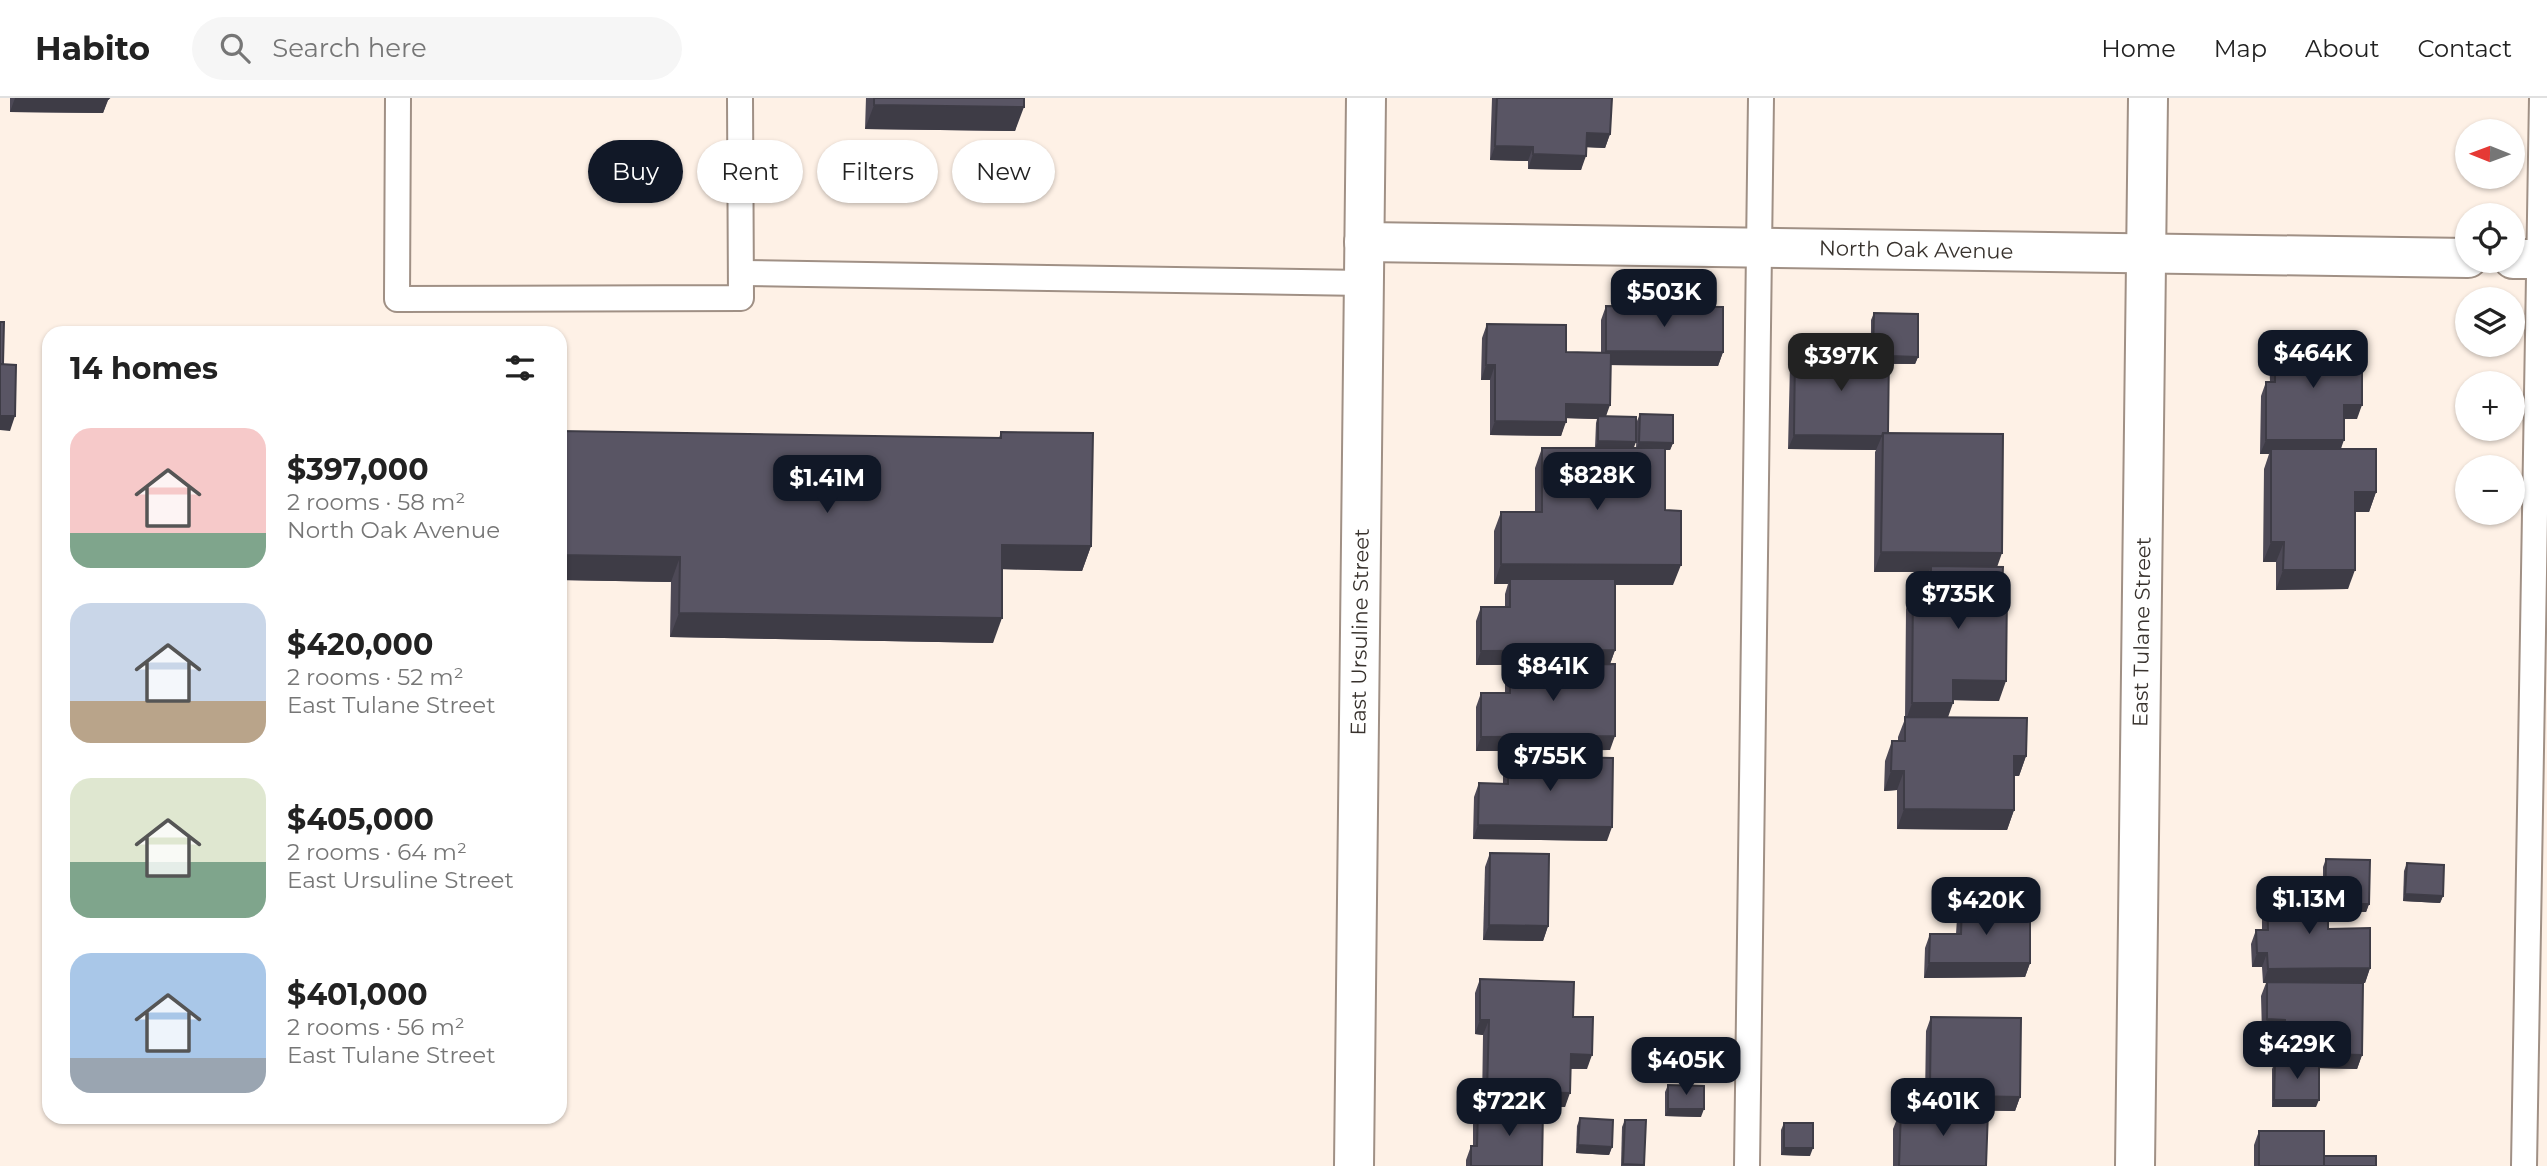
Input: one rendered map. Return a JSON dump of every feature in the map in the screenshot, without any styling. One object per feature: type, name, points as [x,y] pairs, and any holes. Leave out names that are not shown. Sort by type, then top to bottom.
[{"type":"street","name":"East Ursuline Street","points":[[1354,1166],[1366,98]]},
{"type":"street","name":"East Tulane Street","points":[[2136,1166],[2148,98]]},
{"type":"street","name":"North Oak Avenue","points":[[1364,242],[2455,258]]},
{"type":"lane","points":[[398,98],[397,299],[741,298],[740,98]]},
{"type":"lane","points":[[1748,1166],[1761,98]]},
{"type":"lane","points":[[2524,1166],[2533,259],[2542,98]]},
{"type":"lane","points":[[741,273],[1364,283]]},
{"type":"building","points":[[33,98],[109,98],[108,99]]},
{"type":"building","points":[[874,98],[1024,98],[1024,107],[874,105]]},
{"type":"building","points":[[1497,98],[1612,98],[1610,134],[1587,133],[1586,156],[1533,154],[1533,147],[1495,146]]},
{"type":"building","points":[[1606,306],[1723,307],[1723,352],[1606,351]]},
{"type":"building","points":[[1874,313],[1918,314],[1918,357],[1889,356],[1889,351],[1873,351]]},
{"type":"building","points":[[0,322],[4,322],[3,364],[0,364]]},
{"type":"building","points":[[1487,324],[1566,325],[1566,352],[1611,353],[1610,405],[1566,404],[1566,422],[1495,421],[1495,365],[1486,365]]},
{"type":"building","points":[[2275,341],[2362,342],[2362,405],[2344,405],[2344,440],[2266,440],[2266,382],[2275,382]]},
{"type":"building","points":[[1795,350],[1889,351],[1888,433],[1883,433],[1882,436],[1794,435]]},
{"type":"building","points":[[0,364],[16,365],[15,416],[0,416]]},
{"type":"building","points":[[1640,414],[1673,415],[1673,443],[1639,442]]},
{"type":"building","points":[[1598,416],[1636,417],[1636,442],[1598,441]]},
{"type":"building","points":[[567,431],[1001,438],[1001,432],[1093,433],[1091,546],[1002,545],[1002,618],[679,613],[680,557],[567,555]]},
{"type":"building","points":[[1883,433],[2003,434],[2002,553],[1881,552]]},
{"type":"building","points":[[1542,448],[1665,448],[1665,510],[1681,511],[1681,565],[1501,564],[1501,512],[1542,512]]},
{"type":"building","points":[[2271,449],[2376,449],[2376,492],[2355,492],[2355,570],[2283,570],[2284,542],[2271,542]]},
{"type":"building","points":[[1931,566],[2003,567],[2002,590],[2007,590],[2006,681],[1953,680],[1953,703],[1912,703],[1913,589],[1931,589]]},
{"type":"building","points":[[1510,579],[1615,579],[1615,650],[1481,651],[1481,607],[1510,607]]},
{"type":"building","points":[[1615,664],[1615,736],[1481,737],[1481,693],[1510,693],[1510,665]]},
{"type":"building","points":[[1905,717],[2027,718],[2026,756],[2014,756],[2014,810],[1904,809],[1904,771],[1891,771],[1892,741],[1905,741]]},
{"type":"building","points":[[1508,756],[1613,758],[1612,827],[1478,825],[1479,783],[1508,784]]},
{"type":"building","points":[[1490,853],[1549,854],[1548,926],[1489,925]]},
{"type":"building","points":[[2326,859],[2370,860],[2369,904],[2325,904]]},
{"type":"building","points":[[2407,863],[2444,865],[2443,896],[2405,894]]},
{"type":"building","points":[[2267,889],[2305,889],[2305,906],[2328,906],[2328,929],[2370,928],[2370,968],[2268,969],[2267,953],[2257,953],[2256,930],[2268,930]]},
{"type":"building","points":[[1962,904],[2030,905],[2030,963],[1929,963],[1930,934],[1961,934]]},
{"type":"building","points":[[1480,979],[1574,982],[1573,1017],[1593,1017],[1592,1055],[1571,1054],[1570,1093],[1487,1091],[1489,1020],[1480,1020]]},
{"type":"building","points":[[2267,982],[2363,983],[2362,1055],[2285,1053],[2285,1020],[2267,1019]]},
{"type":"building","points":[[1931,1017],[2021,1018],[2020,1097],[1965,1096],[1965,1085],[1930,1084]]},
{"type":"building","points":[[2275,1062],[2319,1062],[2319,1100],[2274,1100]]},
{"type":"building","points":[[1668,1085],[1704,1086],[1704,1109],[1668,1109]]},
{"type":"building","points":[[1478,1109],[1543,1110],[1542,1166],[1471,1166],[1471,1146],[1477,1146]]},
{"type":"building","points":[[1901,1109],[1988,1111],[1986,1166],[1899,1166]]},
{"type":"building","points":[[1580,1118],[1613,1120],[1612,1147],[1578,1145]]},
{"type":"building","points":[[1625,1120],[1646,1120],[1644,1165],[1623,1164]]},
{"type":"building","points":[[1784,1123],[1813,1123],[1813,1148],[1784,1148]]},
{"type":"building","points":[[2259,1131],[2324,1131],[2324,1166],[2259,1166]]},
{"type":"building","points":[[2324,1156],[2376,1156],[2376,1166],[2324,1166]]}]
